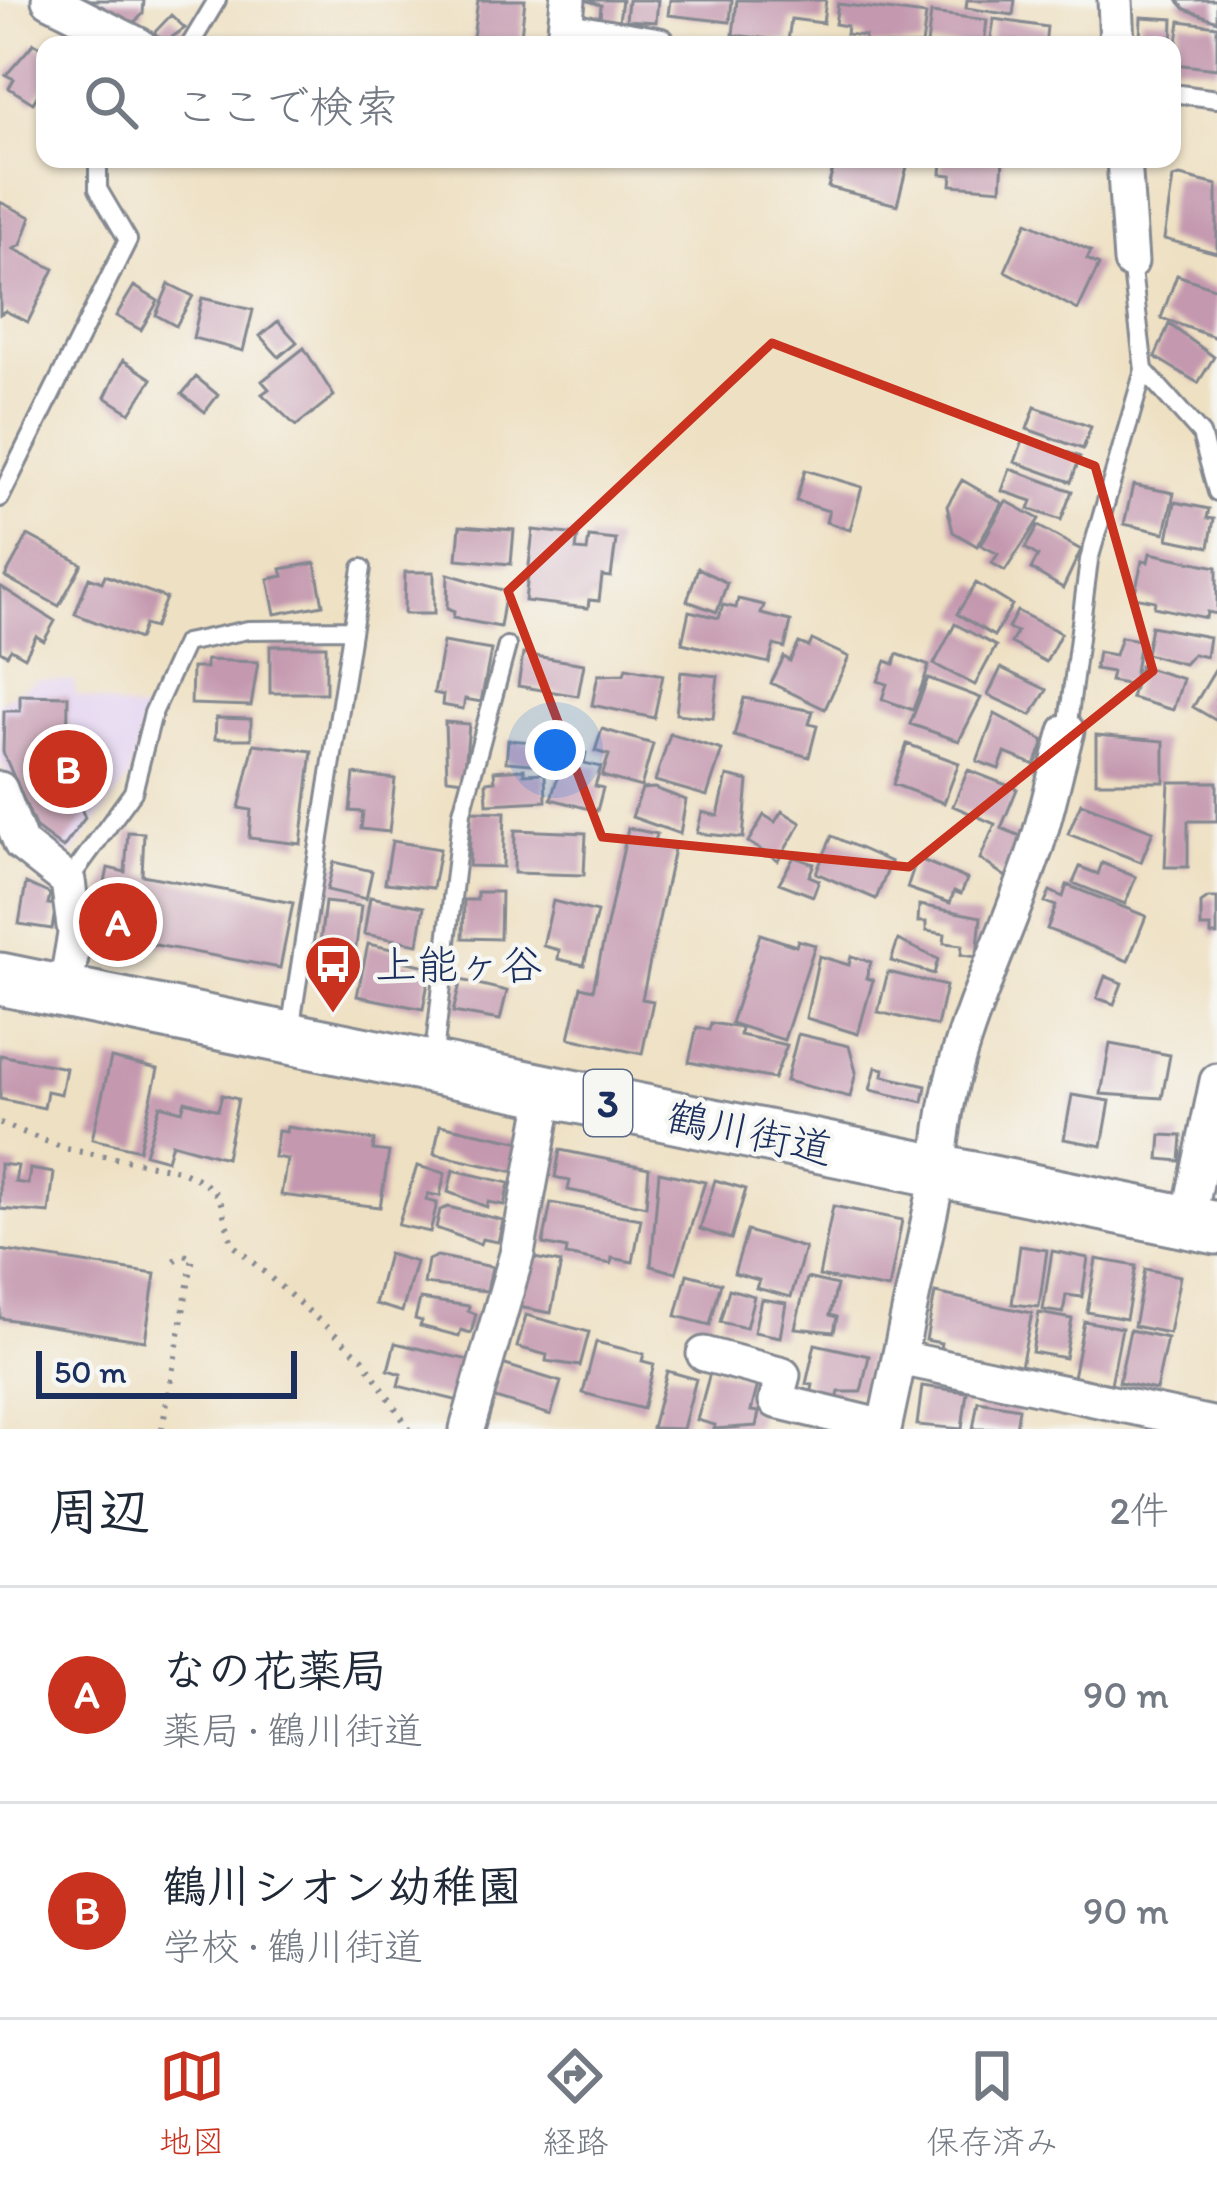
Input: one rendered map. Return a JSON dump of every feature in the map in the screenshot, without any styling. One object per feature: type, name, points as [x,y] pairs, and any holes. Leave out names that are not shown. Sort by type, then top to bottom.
[{"type":"main road","name":"鶴川街道","points":[[0,979],[1202,1225]]},
{"type":"street","points":[[49,0],[121,36]]},
{"type":"street","points":[[568,0],[565,29],[606,36]]},
{"type":"street","points":[[1115,0],[1117,36]]},
{"type":"street","points":[[1125,168],[1131,262]]},
{"type":"street","points":[[704,1354],[783,1376],[776,1401],[884,1428],[939,1171],[941,1128],[955,1064],[988,961],[1035,849],[1066,731]]},
{"type":"street","points":[[0,789],[21,844],[68,880],[75,934],[65,992]]},
{"type":"street","points":[[1202,1225],[1217,1081]]},
{"type":"street","points":[[467,1429],[517,1254],[547,1091]]},
{"type":"street","points":[[900,1358],[1217,1425]]},
{"type":"lane","points":[[195,36],[217,0]]},
{"type":"lane","points":[[1181,94],[1217,99]]},
{"type":"lane","points":[[0,498],[128,240],[98,190],[98,168]]},
{"type":"lane","points":[[1066,731],[1089,560],[1144,370],[1131,262]]},
{"type":"lane","points":[[1144,370],[1202,434],[1217,492]]},
{"type":"lane","points":[[289,1038],[362,568]]},
{"type":"lane","points":[[68,880],[133,792],[153,713],[185,643],[248,630],[352,629]]},
{"type":"lane","points":[[433,1067],[462,812],[507,646]]},
{"type":"path","points":[[0,1124],[66,1149],[179,1171],[202,1181],[219,1196],[232,1244],[363,1359],[409,1429]]},
{"type":"path","points":[[162,1429],[193,1257],[183,1255],[171,1263]]},
{"type":"highlighted area","points":[[772,343],[1095,466],[1153,671],[909,867],[602,837],[508,591]]},
{"type":"shaded area","points":[[37,679],[74,681],[76,695],[145,713],[128,780],[70,857],[56,858],[30,836],[0,758],[0,702]]},
{"type":"building","points":[[84,0],[144,0],[143,14],[133,23]]},
{"type":"building","points":[[478,0],[525,0],[521,36],[473,36]]},
{"type":"building","points":[[585,0],[622,0],[619,20],[600,18],[601,5]]},
{"type":"building","points":[[628,0],[658,0],[656,22],[626,20]]},
{"type":"building","points":[[670,0],[732,0],[730,22],[668,15]]},
{"type":"building","points":[[737,0],[826,0],[823,23],[791,19],[789,36],[733,35]]},
{"type":"building","points":[[967,0],[1015,0],[1013,15],[966,8]]},
{"type":"building","points":[[1177,0],[1217,0],[1217,21],[1185,9]]},
{"type":"building","points":[[838,4],[926,15],[923,36],[846,34],[847,26],[835,24]]},
{"type":"building","points":[[931,13],[987,20],[985,36],[928,36]]},
{"type":"building","points":[[171,15],[185,28],[174,36],[154,33]]},
{"type":"building","points":[[1141,17],[1173,19],[1172,36],[1140,36]]},
{"type":"building","points":[[994,19],[1047,27],[1046,36],[991,36]]},
{"type":"building","points":[[1180,21],[1217,26],[1217,69],[1181,65]]},
{"type":"building","points":[[36,44],[33,103],[9,88],[14,79],[6,75]]},
{"type":"building","points":[[833,168],[907,168],[897,205],[828,187]]},
{"type":"building","points":[[941,168],[1002,168],[1001,189],[951,185],[952,175],[941,174]]},
{"type":"building","points":[[1173,178],[1217,185],[1217,253],[1164,239]]},
{"type":"building","points":[[0,202],[31,217],[21,245],[14,249],[54,269],[28,322],[5,311],[0,314]]},
{"type":"building","points":[[1027,222],[1091,251],[1087,259],[1099,265],[1078,310],[1005,271]]},
{"type":"building","points":[[1177,275],[1217,289],[1217,338],[1161,318]]},
{"type":"building","points":[[169,284],[193,296],[176,326],[156,315]]},
{"type":"building","points":[[134,286],[158,301],[141,330],[116,316]]},
{"type":"building","points":[[202,298],[253,310],[243,351],[193,338]]},
{"type":"building","points":[[278,321],[297,342],[279,357],[260,336]]},
{"type":"building","points":[[1169,324],[1214,357],[1198,383],[1155,357]]},
{"type":"building","points":[[304,348],[334,396],[296,426],[262,394],[269,389],[262,381]]},
{"type":"building","points":[[123,360],[152,379],[130,413],[105,397]]},
{"type":"building","points":[[196,377],[218,395],[205,412],[182,394]]},
{"type":"building","points":[[1035,407],[1091,427],[1083,449],[1027,429]]},
{"type":"building","points":[[1024,437],[1080,457],[1071,482],[1015,462]]},
{"type":"building","points":[[1010,469],[1072,491],[1061,520],[1029,509],[1032,501],[1002,491]]},
{"type":"building","points":[[805,470],[862,487],[850,530],[826,522],[829,511],[796,501]]},
{"type":"building","points":[[962,480],[1002,503],[977,546],[953,532],[947,506]]},
{"type":"building","points":[[1133,485],[1174,493],[1165,533],[1124,524]]},
{"type":"building","points":[[1006,501],[1039,519],[1005,571],[992,563],[998,554],[981,545]]},
{"type":"building","points":[[1175,502],[1209,509],[1207,518],[1214,519],[1209,547],[1168,539]]},
{"type":"building","points":[[460,526],[514,530],[511,564],[457,559]]},
{"type":"building","points":[[1038,526],[1081,550],[1063,588],[1031,569],[1038,556],[1025,548]]},
{"type":"building","points":[[533,530],[578,535],[576,550],[587,551],[589,537],[616,540],[611,577],[602,576],[599,601],[589,600],[588,608],[525,601]]},
{"type":"building","points":[[28,535],[82,564],[59,606],[5,577]]},
{"type":"building","points":[[1150,553],[1217,567],[1217,614],[1207,612],[1206,618],[1154,607],[1155,601],[1134,597],[1142,561],[1148,562]]},
{"type":"building","points":[[315,563],[323,605],[275,614],[268,579],[283,576],[281,569]]},
{"type":"building","points":[[698,568],[727,583],[717,612],[687,601]]},
{"type":"building","points":[[405,572],[434,572],[434,614],[404,614]]},
{"type":"building","points":[[448,574],[506,591],[500,627],[453,618],[454,612],[447,609]]},
{"type":"building","points":[[105,575],[166,598],[154,628],[144,625],[139,639],[75,614],[89,577],[102,582]]},
{"type":"building","points":[[976,583],[1012,605],[994,636],[957,614]]},
{"type":"building","points":[[0,586],[55,621],[44,641],[36,636],[25,657],[11,649],[7,655],[0,651]]},
{"type":"building","points":[[738,599],[764,605],[761,614],[791,621],[785,648],[774,645],[769,663],[682,643],[689,611],[719,618],[723,605],[736,608]]},
{"type":"building","points":[[1017,611],[1061,633],[1046,662],[1011,643],[1017,632],[1008,628]]},
{"type":"building","points":[[955,624],[996,646],[975,685],[934,664]]},
{"type":"building","points":[[1151,626],[1209,637],[1206,657],[1193,654],[1184,664],[1146,654]]},
{"type":"building","points":[[1121,637],[1140,640],[1133,685],[1110,681],[1112,672],[1095,669],[1098,652],[1115,655]]},
{"type":"building","points":[[812,640],[849,657],[825,709],[771,683],[784,657],[790,661],[799,643],[809,647]]},
{"type":"building","points":[[443,642],[491,650],[481,702],[465,699],[463,709],[442,705],[443,695],[434,693]]},
{"type":"building","points":[[270,646],[326,646],[326,693],[270,693]]},
{"type":"building","points":[[523,654],[584,664],[578,696],[518,686]]},
{"type":"building","points":[[897,654],[929,666],[913,710],[882,699],[887,684],[878,681],[886,661],[894,664]]},
{"type":"building","points":[[206,660],[258,662],[251,706],[191,704],[192,668],[206,668]]},
{"type":"building","points":[[1140,666],[1183,679],[1173,710],[1131,698]]},
{"type":"building","points":[[1217,667],[1217,721],[1193,707]]},
{"type":"building","points":[[626,668],[663,675],[654,718],[592,705],[598,675],[624,674]]},
{"type":"building","points":[[1001,668],[1047,690],[1031,715],[988,695]]},
{"type":"building","points":[[681,672],[718,676],[713,718],[676,714]]},
{"type":"building","points":[[928,678],[981,698],[959,741],[910,724]]},
{"type":"building","points":[[20,695],[68,696],[67,774],[85,818],[63,848],[36,828],[3,752],[4,711],[20,711]]},
{"type":"building","points":[[744,698],[813,711],[809,724],[817,726],[809,757],[734,736]]},
{"type":"building","points":[[995,714],[1044,741],[1035,765],[1005,753],[999,769],[977,761]]},
{"type":"building","points":[[216,718],[251,719],[251,739],[215,739]]},
{"type":"building","points":[[445,722],[469,724],[464,780],[447,778]]},
{"type":"building","points":[[602,729],[653,744],[641,787],[602,776],[609,755],[595,751]]},
{"type":"building","points":[[670,734],[722,750],[707,796],[655,781]]},
{"type":"building","points":[[1096,735],[1164,741],[1164,782],[1096,782]]},
{"type":"building","points":[[533,736],[558,739],[555,766],[506,762],[508,740],[533,742]]},
{"type":"building","points":[[254,744],[312,751],[301,844],[249,838],[251,810],[239,808]]},
{"type":"building","points":[[907,744],[959,763],[944,803],[893,784]]},
{"type":"building","points":[[566,748],[586,753],[584,763],[601,767],[595,786],[603,788],[597,811],[551,799]]},
{"type":"building","points":[[524,769],[524,774],[545,773],[546,801],[487,804],[486,782],[495,781],[494,771]]},
{"type":"building","points":[[968,770],[1017,789],[1001,828],[1023,837],[1006,877],[980,859],[995,824],[953,806]]},
{"type":"building","points":[[354,774],[395,779],[389,832],[361,829],[363,812],[350,811]]},
{"type":"building","points":[[727,776],[748,781],[743,838],[697,833],[702,812],[718,816]]},
{"type":"building","points":[[1169,782],[1217,782],[1217,821],[1188,821],[1188,867],[1165,867]]},
{"type":"building","points":[[654,788],[686,800],[680,834],[632,817],[642,789]]},
{"type":"building","points":[[1081,803],[1153,831],[1141,862],[1068,834]]},
{"type":"building","points":[[471,811],[505,812],[503,867],[469,866]]},
{"type":"building","points":[[782,811],[801,823],[778,861],[748,842],[764,815],[775,822]]},
{"type":"building","points":[[628,828],[657,834],[654,845],[674,849],[642,999],[653,1001],[642,1054],[569,1038],[581,987],[593,990]]},
{"type":"building","points":[[515,830],[586,833],[584,875],[514,873]]},
{"type":"building","points":[[128,832],[144,833],[142,875],[293,903],[280,968],[85,932],[91,896],[102,898],[108,868],[125,872]]},
{"type":"building","points":[[832,836],[891,862],[876,899],[816,873]]},
{"type":"building","points":[[392,841],[440,849],[433,888],[385,883]]},
{"type":"building","points":[[794,857],[814,864],[809,876],[819,880],[813,896],[779,883]]},
{"type":"building","points":[[917,858],[967,879],[961,894],[954,891],[950,903],[907,888]]},
{"type":"building","points":[[334,862],[372,871],[366,899],[327,890]]},
{"type":"building","points":[[1102,863],[1136,877],[1125,904],[1073,883],[1080,867],[1098,874]]},
{"type":"building","points":[[26,883],[50,894],[48,904],[56,905],[52,929],[19,924]]},
{"type":"building","points":[[1067,885],[1146,916],[1128,961],[1047,929],[1056,906],[1045,902],[1050,891],[1063,897]]},
{"type":"building","points":[[477,892],[501,892],[500,939],[463,938],[464,900],[477,900]]},
{"type":"building","points":[[370,897],[424,907],[418,944],[364,934]]},
{"type":"building","points":[[1217,898],[1217,935],[1211,935],[1211,927],[1201,927],[1201,903]]},
{"type":"building","points":[[553,901],[597,912],[584,965],[558,959],[559,950],[543,946]]},
{"type":"building","points":[[325,902],[361,906],[355,955],[347,953],[345,971],[317,968]]},
{"type":"building","points":[[919,905],[981,917],[977,957],[961,955],[962,945],[944,943],[945,934],[926,931],[926,922],[918,922]]},
{"type":"building","points":[[760,934],[796,946],[798,940],[815,945],[784,1040],[731,1023]]},
{"type":"building","points":[[898,940],[938,959],[934,974],[891,961]]},
{"type":"building","points":[[368,944],[401,951],[399,960],[431,967],[423,1009],[357,996]]},
{"type":"building","points":[[819,956],[849,965],[851,956],[871,962],[866,978],[873,980],[858,1034],[806,1018]]},
{"type":"building","points":[[888,972],[946,986],[937,1026],[878,1012]]},
{"type":"building","points":[[1105,976],[1122,983],[1114,1004],[1097,998]]},
{"type":"building","points":[[461,980],[507,991],[500,1020],[453,1012]]},
{"type":"building","points":[[711,1023],[787,1045],[774,1079],[689,1062],[697,1027],[709,1030]]},
{"type":"building","points":[[798,1034],[849,1046],[856,1072],[850,1097],[786,1081]]},
{"type":"building","points":[[1110,1044],[1170,1055],[1162,1098],[1101,1094]]},
{"type":"building","points":[[0,1055],[66,1068],[61,1094],[47,1091],[44,1108],[0,1099]]},
{"type":"building","points":[[111,1058],[158,1069],[139,1150],[92,1139]]},
{"type":"building","points":[[876,1067],[884,1069],[883,1076],[926,1086],[923,1102],[870,1090]]},
{"type":"building","points":[[222,1095],[238,1099],[226,1158],[172,1143],[167,1160],[145,1154],[160,1105],[182,1111],[185,1101],[218,1110]]},
{"type":"building","points":[[1072,1095],[1110,1101],[1102,1146],[1064,1139]]},
{"type":"building","points":[[440,1125],[521,1142],[515,1172],[434,1154]]},
{"type":"building","points":[[287,1127],[374,1140],[373,1150],[389,1152],[380,1207],[281,1195],[287,1159],[274,1157],[278,1131],[286,1132]]},
{"type":"building","points":[[1161,1135],[1182,1136],[1180,1161],[1159,1159]]},
{"type":"building","points":[[560,1150],[649,1168],[646,1206],[568,1190],[570,1181],[555,1177]]},
{"type":"building","points":[[0,1164],[18,1166],[15,1182],[28,1184],[30,1169],[54,1173],[49,1213],[0,1209]]},
{"type":"building","points":[[417,1166],[445,1173],[440,1196],[428,1194],[426,1200],[437,1203],[430,1232],[398,1225]]},
{"type":"building","points":[[453,1170],[509,1183],[504,1205],[488,1202],[487,1207],[448,1192]]},
{"type":"building","points":[[659,1172],[705,1182],[676,1273],[651,1266]]},
{"type":"building","points":[[715,1180],[746,1189],[731,1239],[700,1229]]},
{"type":"building","points":[[551,1203],[641,1219],[633,1262],[612,1258],[611,1264],[566,1255],[567,1249],[543,1244]]},
{"type":"building","points":[[833,1206],[902,1220],[889,1289],[819,1276]]},
{"type":"building","points":[[448,1207],[503,1220],[498,1242],[482,1239],[480,1244],[436,1228],[440,1210]]},
{"type":"building","points":[[747,1231],[805,1248],[791,1297],[756,1288],[759,1280],[734,1273]]},
{"type":"building","points":[[1020,1246],[1047,1250],[1039,1307],[1012,1304]]},
{"type":"building","points":[[0,1250],[155,1274],[145,1341],[0,1318]]},
{"type":"building","points":[[1052,1251],[1088,1258],[1082,1297],[1066,1295],[1063,1313],[1043,1310]]},
{"type":"building","points":[[388,1254],[416,1262],[402,1312],[375,1304]]},
{"type":"building","points":[[437,1256],[492,1267],[487,1291],[424,1284],[428,1260]]},
{"type":"building","points":[[529,1257],[561,1263],[551,1313],[519,1307]]},
{"type":"building","points":[[1096,1259],[1136,1266],[1126,1319],[1087,1312]]},
{"type":"building","points":[[1145,1269],[1180,1276],[1169,1333],[1134,1326]]},
{"type":"building","points":[[687,1274],[721,1283],[710,1325],[676,1316]]},
{"type":"building","points":[[807,1278],[837,1285],[830,1315],[837,1317],[834,1332],[795,1328]]},
{"type":"building","points":[[729,1289],[754,1296],[746,1328],[720,1322]]},
{"type":"building","points":[[935,1293],[1032,1313],[1021,1366],[940,1349],[941,1343],[926,1340]]},
{"type":"building","points":[[420,1299],[469,1306],[468,1311],[476,1314],[471,1333],[461,1330],[459,1336],[420,1326],[422,1321],[415,1319]]},
{"type":"building","points":[[761,1299],[786,1303],[780,1337],[754,1332]]},
{"type":"building","points":[[1039,1313],[1072,1319],[1065,1358],[1032,1352]]},
{"type":"building","points":[[526,1315],[589,1332],[580,1366],[546,1361],[547,1355],[517,1347]]},
{"type":"building","points":[[1084,1321],[1122,1328],[1111,1384],[1073,1377]]},
{"type":"building","points":[[1130,1330],[1167,1338],[1156,1390],[1119,1382]]},
{"type":"building","points":[[596,1342],[644,1354],[642,1361],[654,1364],[643,1409],[583,1393]]},
{"type":"building","points":[[395,1343],[469,1360],[459,1401],[398,1386],[401,1374],[388,1370]]},
{"type":"building","points":[[815,1344],[869,1356],[861,1392],[839,1392],[837,1400],[811,1394],[813,1385],[806,1384]]},
{"type":"building","points":[[502,1364],[561,1382],[551,1415],[492,1397]]},
{"type":"building","points":[[711,1369],[759,1381],[751,1411],[759,1412],[756,1426],[714,1429],[715,1425],[697,1420]]},
{"type":"building","points":[[667,1371],[696,1379],[683,1429],[652,1428]]},
{"type":"building","points":[[922,1386],[967,1392],[962,1429],[917,1425]]},
{"type":"building","points":[[978,1401],[1019,1408],[1016,1429],[973,1429]]},
{"type":"place","name":"鶴川シオン幼稚園","points":[[68,769]]},
{"type":"place","name":"なの花薬局","points":[[118,922]]},
{"type":"place","name":"上能ヶ谷","points":[[333,1015]]}]
